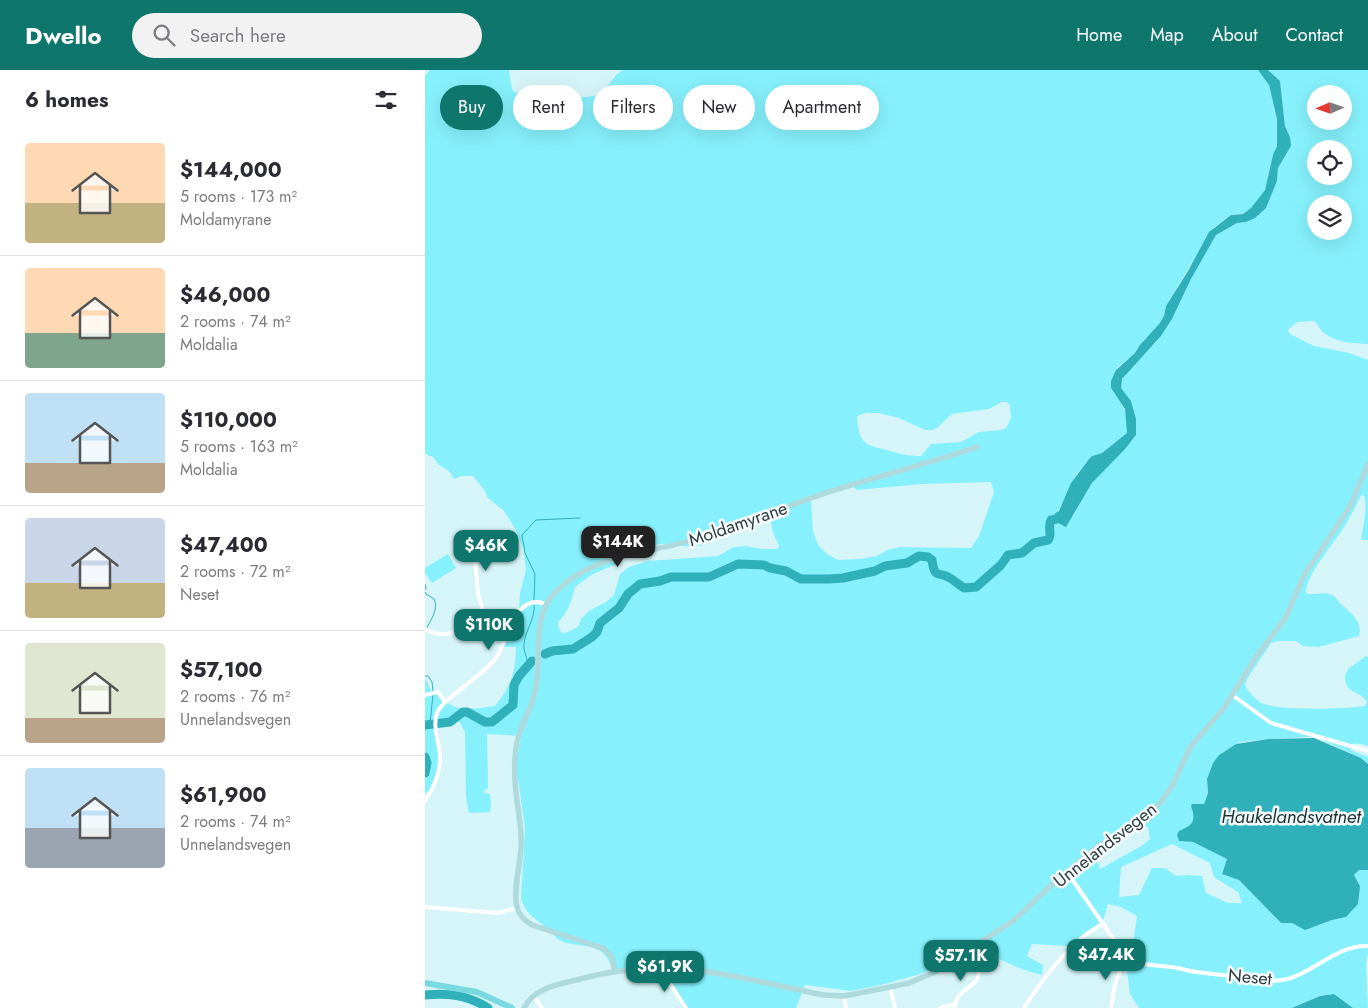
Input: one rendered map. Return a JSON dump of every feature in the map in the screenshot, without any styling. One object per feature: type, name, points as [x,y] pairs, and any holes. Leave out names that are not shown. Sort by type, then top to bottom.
[{"type":"main road","name":"Moldamyrane","points":[[517,908],[516,897],[521,838],[515,775],[516,748],[520,731],[536,691],[541,623],[546,604],[557,590],[587,569],[607,561],[702,538],[835,490],[933,462],[977,447]]},
{"type":"main road","name":"Unnelandsvegen","points":[[524,1008],[534,996],[554,986],[615,972],[660,968],[699,971],[825,995],[844,996],[923,978],[971,950],[1013,921],[1096,848],[1151,811],[1159,803],[1172,786],[1191,746],[1224,708],[1254,660],[1286,617],[1304,575],[1349,508],[1368,464]]},
{"type":"main road","points":[[517,908],[522,918],[532,925],[603,948],[612,957],[615,972]]},
{"type":"main road","points":[[425,983],[477,992],[512,1008]]},
{"type":"street","points":[[459,546],[469,551],[475,558],[478,594],[486,621]]},
{"type":"street","points":[[425,801],[439,770],[440,758],[436,719],[439,710],[445,702],[494,661],[521,608],[536,601],[546,604]]},
{"type":"street","points":[[426,630],[435,634],[446,634],[497,619],[513,622]]},
{"type":"street","points":[[425,695],[438,692],[445,702]]},
{"type":"street","points":[[1232,695],[1271,723],[1368,751]]},
{"type":"street","points":[[1067,872],[1126,957],[1115,984],[1111,1008]]},
{"type":"street","points":[[425,907],[497,913],[517,908]]},
{"type":"street","points":[[1024,1008],[1036,989],[1062,956],[1085,935],[1103,923]]},
{"type":"street","name":"Neset","points":[[1126,960],[1137,964],[1269,981],[1285,980],[1298,976],[1326,958],[1343,951],[1368,946]]},
{"type":"street","points":[[941,1008],[955,1006],[959,996],[977,980],[980,971],[979,965],[971,950]]},
{"type":"street","points":[[979,965],[988,962],[995,966]]},
{"type":"street","points":[[660,968],[686,1008]]},
{"type":"street","points":[[890,987],[895,1008]]},
{"type":"street","points":[[534,996],[542,1008]]},
{"type":"street","points":[[844,996],[846,1008]]},
{"type":"shaded area","points":[[430,70],[509,70],[513,91],[513,130],[583,130],[583,97],[593,96],[593,130],[673,130],[673,85],[609,85],[616,75],[623,70],[1258,70],[1269,85],[1277,119],[1277,146],[1265,190],[1255,205],[1245,213],[1231,215],[1212,229],[1166,306],[1164,316],[1153,333],[1145,339],[1135,353],[1117,368],[1112,390],[1120,400],[1124,410],[1127,421],[1127,433],[1102,453],[1092,456],[1076,475],[1055,517],[1052,518],[1072,517],[1092,483],[1134,438],[1121,388],[1121,381],[1128,371],[1158,340],[1172,319],[1191,279],[1216,235],[1237,223],[1246,222],[1266,208],[1277,181],[1278,168],[1291,146],[1290,137],[1285,126],[1280,81],[1268,70],[1368,70],[1368,344],[1334,339],[1323,332],[1314,321],[1297,322],[1288,330],[1290,334],[1314,346],[1349,353],[1368,360],[1368,540],[1361,540],[1365,512],[1364,495],[1361,496],[1346,523],[1315,569],[1307,586],[1306,593],[1326,593],[1335,597],[1357,620],[1360,630],[1359,636],[1319,647],[1303,646],[1296,641],[1271,643],[1245,685],[1250,693],[1259,701],[1273,706],[1314,709],[1365,706],[1367,702],[1347,686],[1345,675],[1348,669],[1366,656],[1368,657],[1368,746],[1356,743],[1350,745],[1351,750],[1368,757],[1368,764],[1361,758],[1318,738],[1268,739],[1240,742],[1223,752],[1213,763],[1207,784],[1208,793],[1204,804],[1197,805],[1192,809],[1194,820],[1179,831],[1179,841],[1193,842],[1227,859],[1222,874],[1239,880],[1281,923],[1292,923],[1305,929],[1346,917],[1360,886],[1354,875],[1359,870],[1368,870],[1368,954],[1366,963],[1368,1008],[1353,1008],[1334,994],[1320,996],[1292,1008],[1139,1008],[1130,994],[1126,963],[1132,951],[1137,916],[1121,907],[1108,904],[1102,924],[1068,946],[1032,944],[1027,956],[1043,965],[1042,975],[1007,963],[975,943],[924,973],[885,984],[851,991],[805,985],[796,1008],[683,1008],[664,970],[618,973],[606,956],[594,948],[559,940],[531,916],[521,898],[525,828],[517,772],[517,758],[521,736],[487,734],[488,789],[485,789],[484,793],[490,794],[490,812],[469,813],[466,797],[465,732],[459,721],[444,727],[438,727],[439,773],[430,792],[425,793],[425,678],[432,692],[436,691],[449,704],[456,707],[470,709],[495,706],[509,685],[515,664],[516,647],[502,647],[519,609],[520,593],[526,570],[523,548],[516,530],[504,511],[488,498],[473,476],[462,476],[454,479],[449,471],[439,465],[433,457],[425,454],[425,76]],"holes":[[[1002,402],[1007,402],[1010,406],[1011,418],[1006,428],[979,432],[961,442],[931,444],[921,456],[911,456],[871,446],[863,440],[858,427],[857,416],[866,413],[878,413],[899,418],[925,430],[932,430],[937,428],[952,414],[989,409]],[[991,482],[994,492],[979,536],[971,548],[901,547],[887,550],[877,556],[838,560],[827,554],[818,545],[813,531],[811,500],[842,485],[851,485],[857,490],[922,484]],[[763,510],[768,510],[779,547],[777,549],[746,546],[734,547],[718,556],[648,561],[629,567],[620,574],[614,595],[606,602],[589,611],[581,619],[578,627],[565,633],[562,633],[559,629],[558,622],[567,610],[575,587],[591,575],[621,562],[627,552],[662,544],[700,546],[711,541],[721,527]],[[1136,824],[1148,827],[1150,839],[1143,845],[1100,869],[1095,847]],[[1172,844],[1210,863],[1214,877],[1238,892],[1242,903],[1228,903],[1206,893],[1202,876],[1176,876],[1165,868],[1152,868],[1139,895],[1119,897],[1121,867]]]},
{"type":"shaded area","points":[[448,554],[456,568],[432,583],[425,573],[425,568]]},
{"type":"water","points":[[1258,70],[1268,70],[1280,81],[1285,126],[1290,137],[1291,146],[1278,168],[1277,181],[1266,208],[1255,218],[1237,223],[1216,235],[1191,279],[1172,319],[1161,336],[1122,379],[1121,388],[1131,401],[1136,419],[1136,435],[1092,483],[1066,527],[1050,519],[1058,513],[1071,483],[1092,456],[1102,453],[1127,433],[1125,409],[1111,388],[1111,381],[1116,370],[1135,353],[1159,324],[1164,316],[1166,306],[1209,232],[1231,215],[1243,214],[1251,208],[1265,190],[1277,146],[1277,119],[1269,85]]},
{"type":"water","name":"Haukelandsvatnet","points":[[1314,738],[1361,758],[1368,764],[1368,870],[1359,870],[1354,875],[1360,886],[1358,904],[1346,917],[1305,930],[1292,923],[1281,923],[1239,880],[1222,874],[1227,859],[1193,842],[1179,841],[1177,835],[1179,831],[1188,827],[1193,822],[1192,804],[1204,804],[1208,793],[1207,779],[1213,763],[1219,755],[1236,744],[1268,739]]},
{"type":"water","points":[[1334,994],[1353,1008],[1292,1008],[1320,996]]},
{"type":"waterway","points":[[545,654],[552,651],[573,649],[592,637],[597,632],[600,623],[619,608],[628,594],[640,584],[671,577],[709,577],[738,564],[764,565],[786,571],[801,579],[829,579],[843,578],[875,571],[885,566],[907,563],[919,556],[928,557],[932,560],[936,573],[952,579],[964,588],[976,587],[1001,565],[1008,555],[1022,553],[1034,543],[1048,540],[1051,520],[1057,519],[1059,516]]},
{"type":"waterway","points":[[534,600],[535,574],[525,553],[522,535],[536,520],[580,518]]},
{"type":"waterway","points":[[425,584],[425,590]]},
{"type":"waterway","points":[[425,592],[434,599],[435,603],[433,615],[425,631]]},
{"type":"waterway","points":[[528,666],[524,643],[534,613],[534,604]]},
{"type":"waterway","points":[[425,725],[450,722],[463,712],[467,712],[485,722],[492,722],[513,705],[514,685],[532,661]]},
{"type":"waterway","points":[[425,676],[428,676],[432,682],[433,691]]},
{"type":"waterway","points":[[430,723],[433,695]]},
{"type":"waterway","points":[[425,757],[427,763],[425,773]]},
{"type":"waterway","points":[[425,995],[442,994],[458,996],[473,1000],[488,1008]]}]
